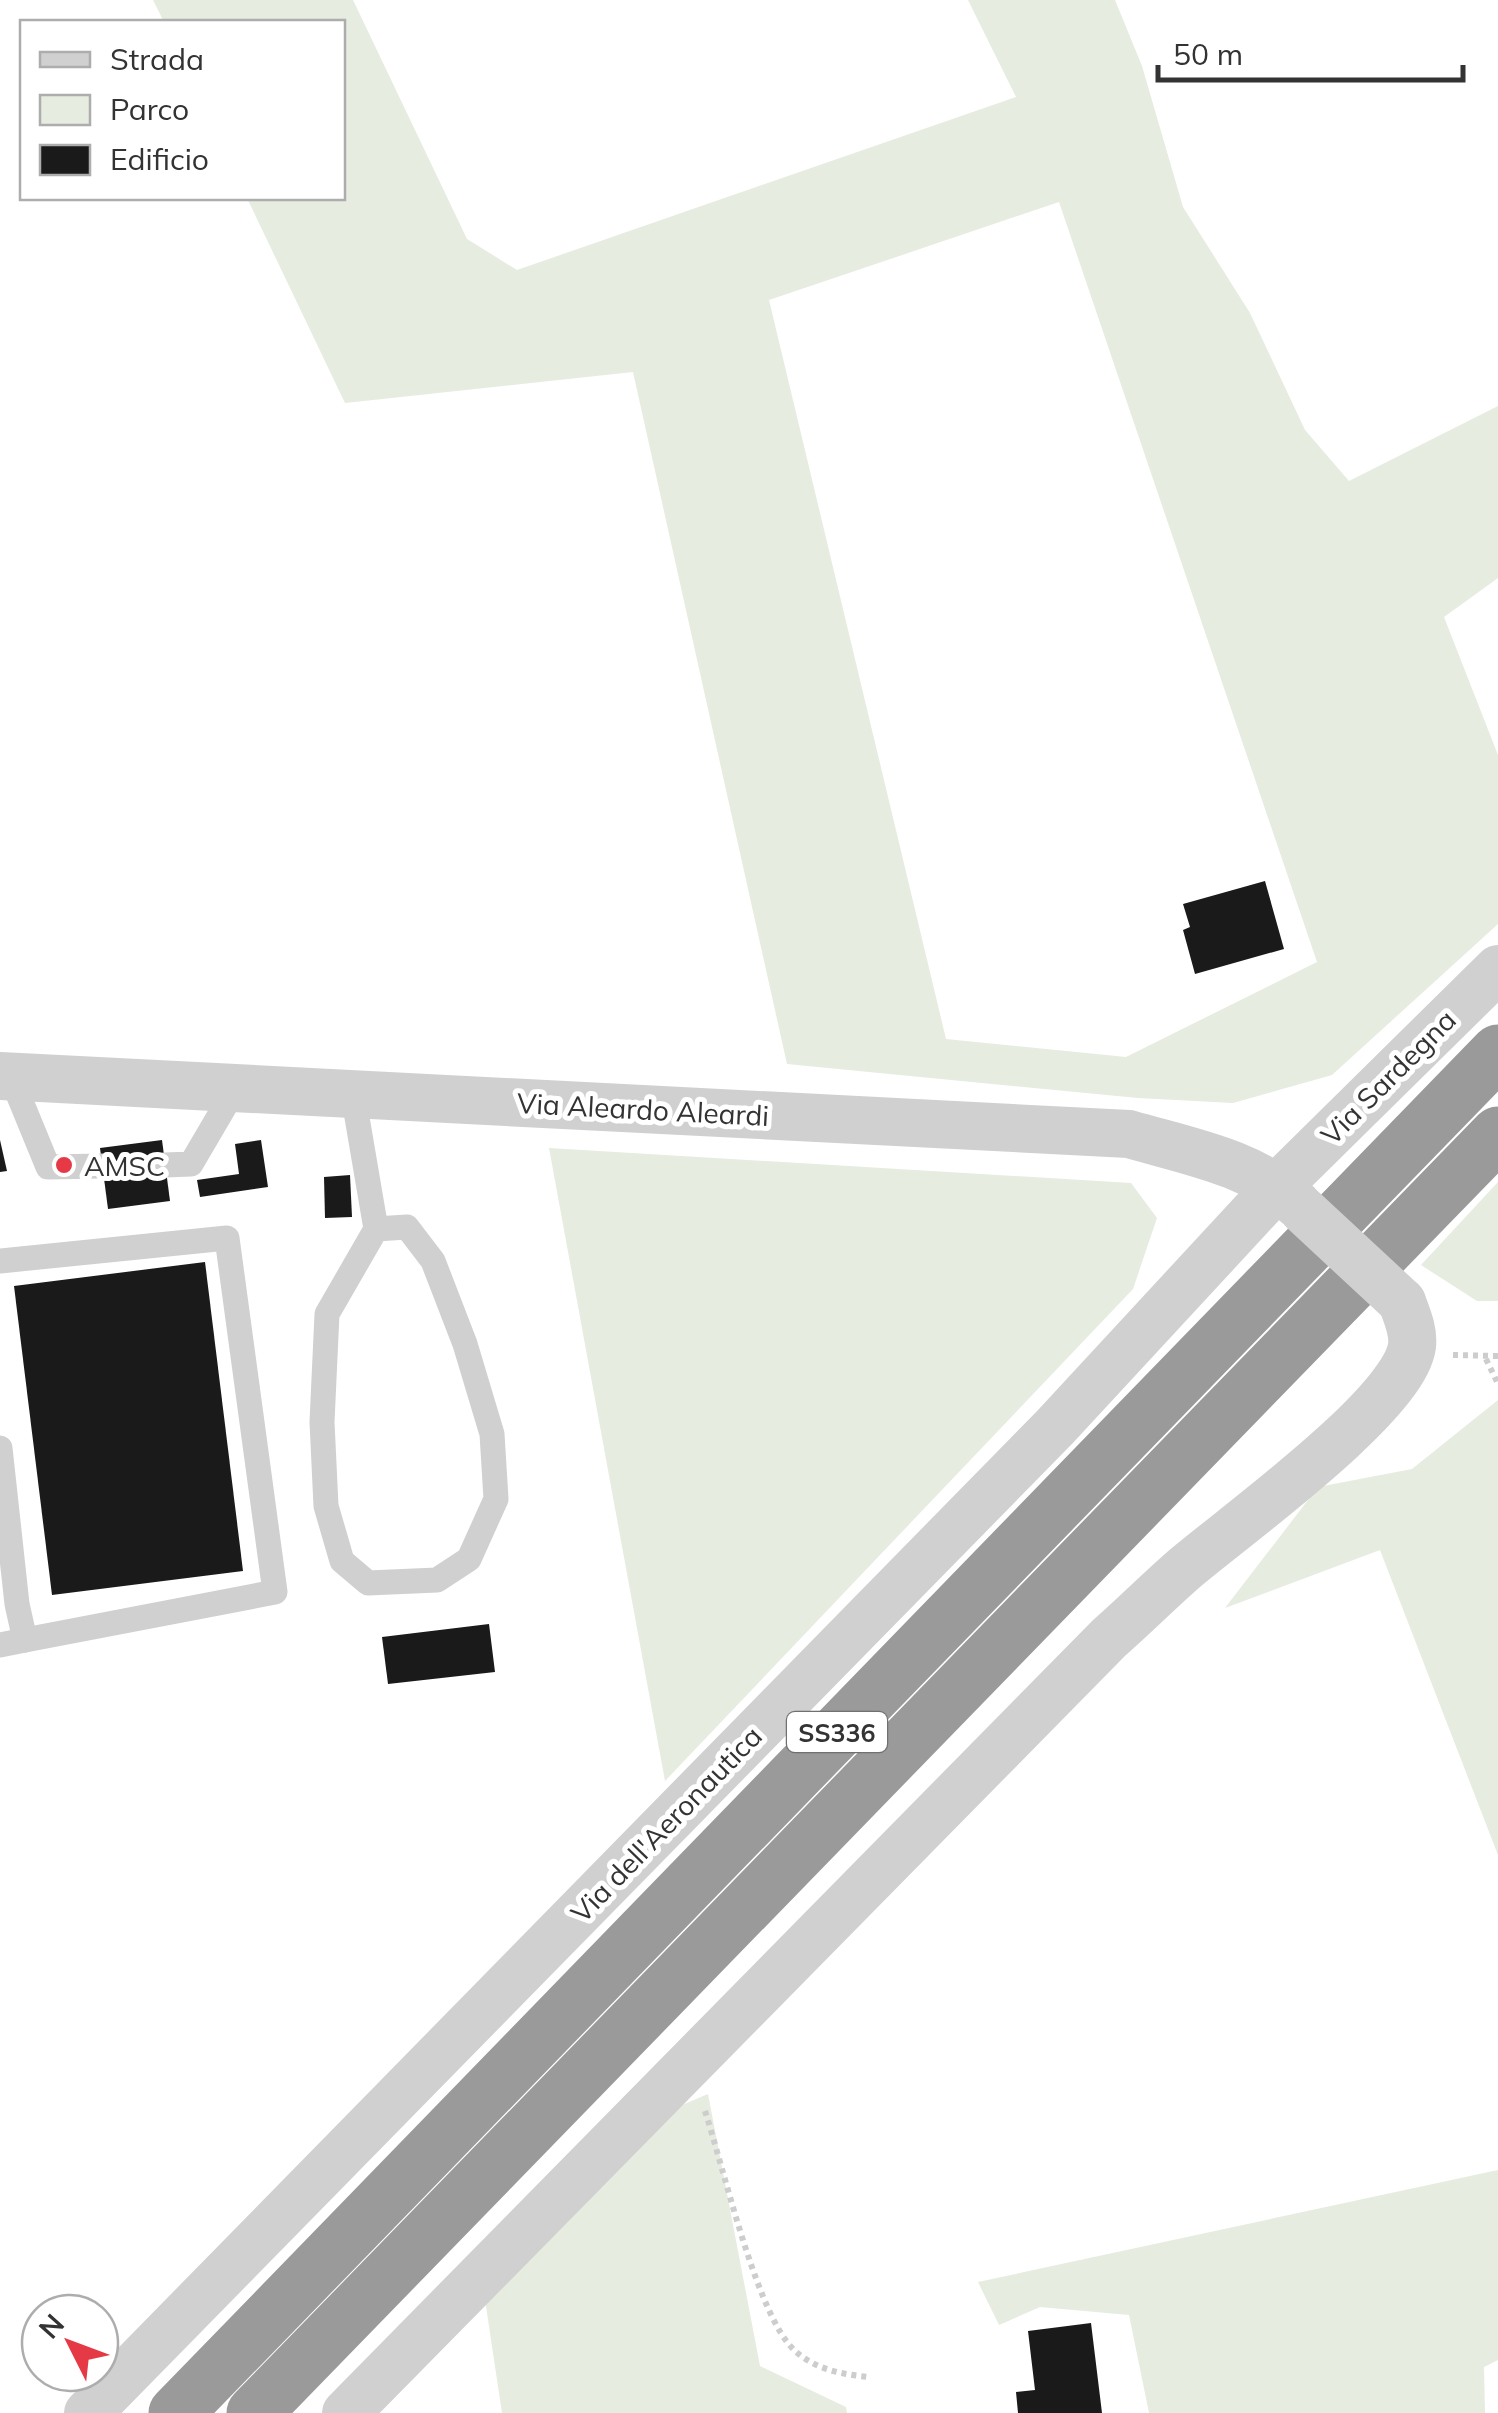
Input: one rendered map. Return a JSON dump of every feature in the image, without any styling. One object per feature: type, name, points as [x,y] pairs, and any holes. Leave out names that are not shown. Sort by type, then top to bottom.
[{"type":"highway","name":"SS336","points":[[176,2413],[1498,1052]]},
{"type":"highway","name":"SS336","points":[[254,2413],[1498,1134]]},
{"type":"street","name":"Via Sardegna","points":[[1291,1198],[1498,969]]},
{"type":"street","name":"Via Aleardo Aleardi","points":[[5,1077],[1128,1134],[1222,1160],[1291,1198],[1402,1302],[1410,1323],[1412,1348],[1394,1386],[1365,1418],[1179,1574],[1110,1638],[689,2061]]},
{"type":"street","name":"Via dell'Aeronautica","points":[[88,2413],[1042,1441],[1291,1198]]},
{"type":"street","points":[[346,2413],[689,2061]]},
{"type":"lane","points":[[5,1077],[48,1167],[102,1166]]},
{"type":"lane","points":[[165,1165],[191,1164],[235,1089]]},
{"type":"lane","points":[[352,1094],[376,1229],[327,1314],[322,1422],[326,1506],[342,1561],[368,1583],[438,1580],[469,1559],[496,1499],[492,1434],[466,1344],[433,1262],[407,1227],[376,1229]]},
{"type":"lane","points":[[0,1261],[227,1238],[276,1592],[12,1642],[0,1448]]},
{"type":"path","points":[[1498,1356],[1486,1359],[1498,1384]]},
{"type":"path","points":[[689,2061],[769,2311],[788,2344],[814,2365],[869,2377]]},
{"type":"green space","points":[[153,0],[353,0],[467,239],[517,270],[1016,97],[968,0],[1115,0],[1142,66],[1183,207],[1250,313],[1305,430],[1349,481],[1498,406],[1498,578],[1444,617],[1498,755],[1498,924],[1332,1075],[1233,1103],[1138,1098],[787,1064],[633,372],[345,403],[248,200],[345,200],[345,20],[163,20]],"holes":[[[1059,202],[1317,962],[1126,1057],[946,1039],[769,300]]]},
{"type":"green space","points":[[549,1148],[1131,1183],[1157,1218],[1133,1289],[665,1781]]},
{"type":"green space","points":[[1498,1182],[1498,1301],[1477,1301],[1421,1265]]},
{"type":"green space","points":[[1498,1400],[1498,1855],[1380,1550],[1225,1608],[1318,1487],[1412,1469]]},
{"type":"green space","points":[[708,2094],[760,2366],[846,2407],[847,2413],[502,2413],[484,2293],[656,2116]]},
{"type":"green space","points":[[1498,2170],[1498,2360],[1484,2367],[1485,2413],[1149,2413],[1129,2315],[1040,2307],[999,2325],[978,2282]]},
{"type":"building","points":[[1265,881],[1284,949],[1195,974],[1183,930],[1190,927],[1183,904]]},
{"type":"building","points":[[0,1140],[7,1171],[0,1172]]},
{"type":"building","points":[[162,1140],[170,1201],[108,1209],[100,1148]]},
{"type":"building","points":[[261,1140],[268,1187],[200,1197],[197,1180],[239,1174],[235,1144]]},
{"type":"building","points":[[350,1175],[352,1217],[325,1218],[324,1177]]},
{"type":"building","points":[[205,1262],[243,1571],[52,1595],[14,1286]]},
{"type":"building","points":[[489,1624],[495,1672],[388,1684],[382,1637]]},
{"type":"building","points":[[1091,2323],[1102,2413],[1018,2413],[1016,2392],[1035,2390],[1028,2331]]},
{"type":"place","name":"AMSC","points":[[64,1165]]}]
